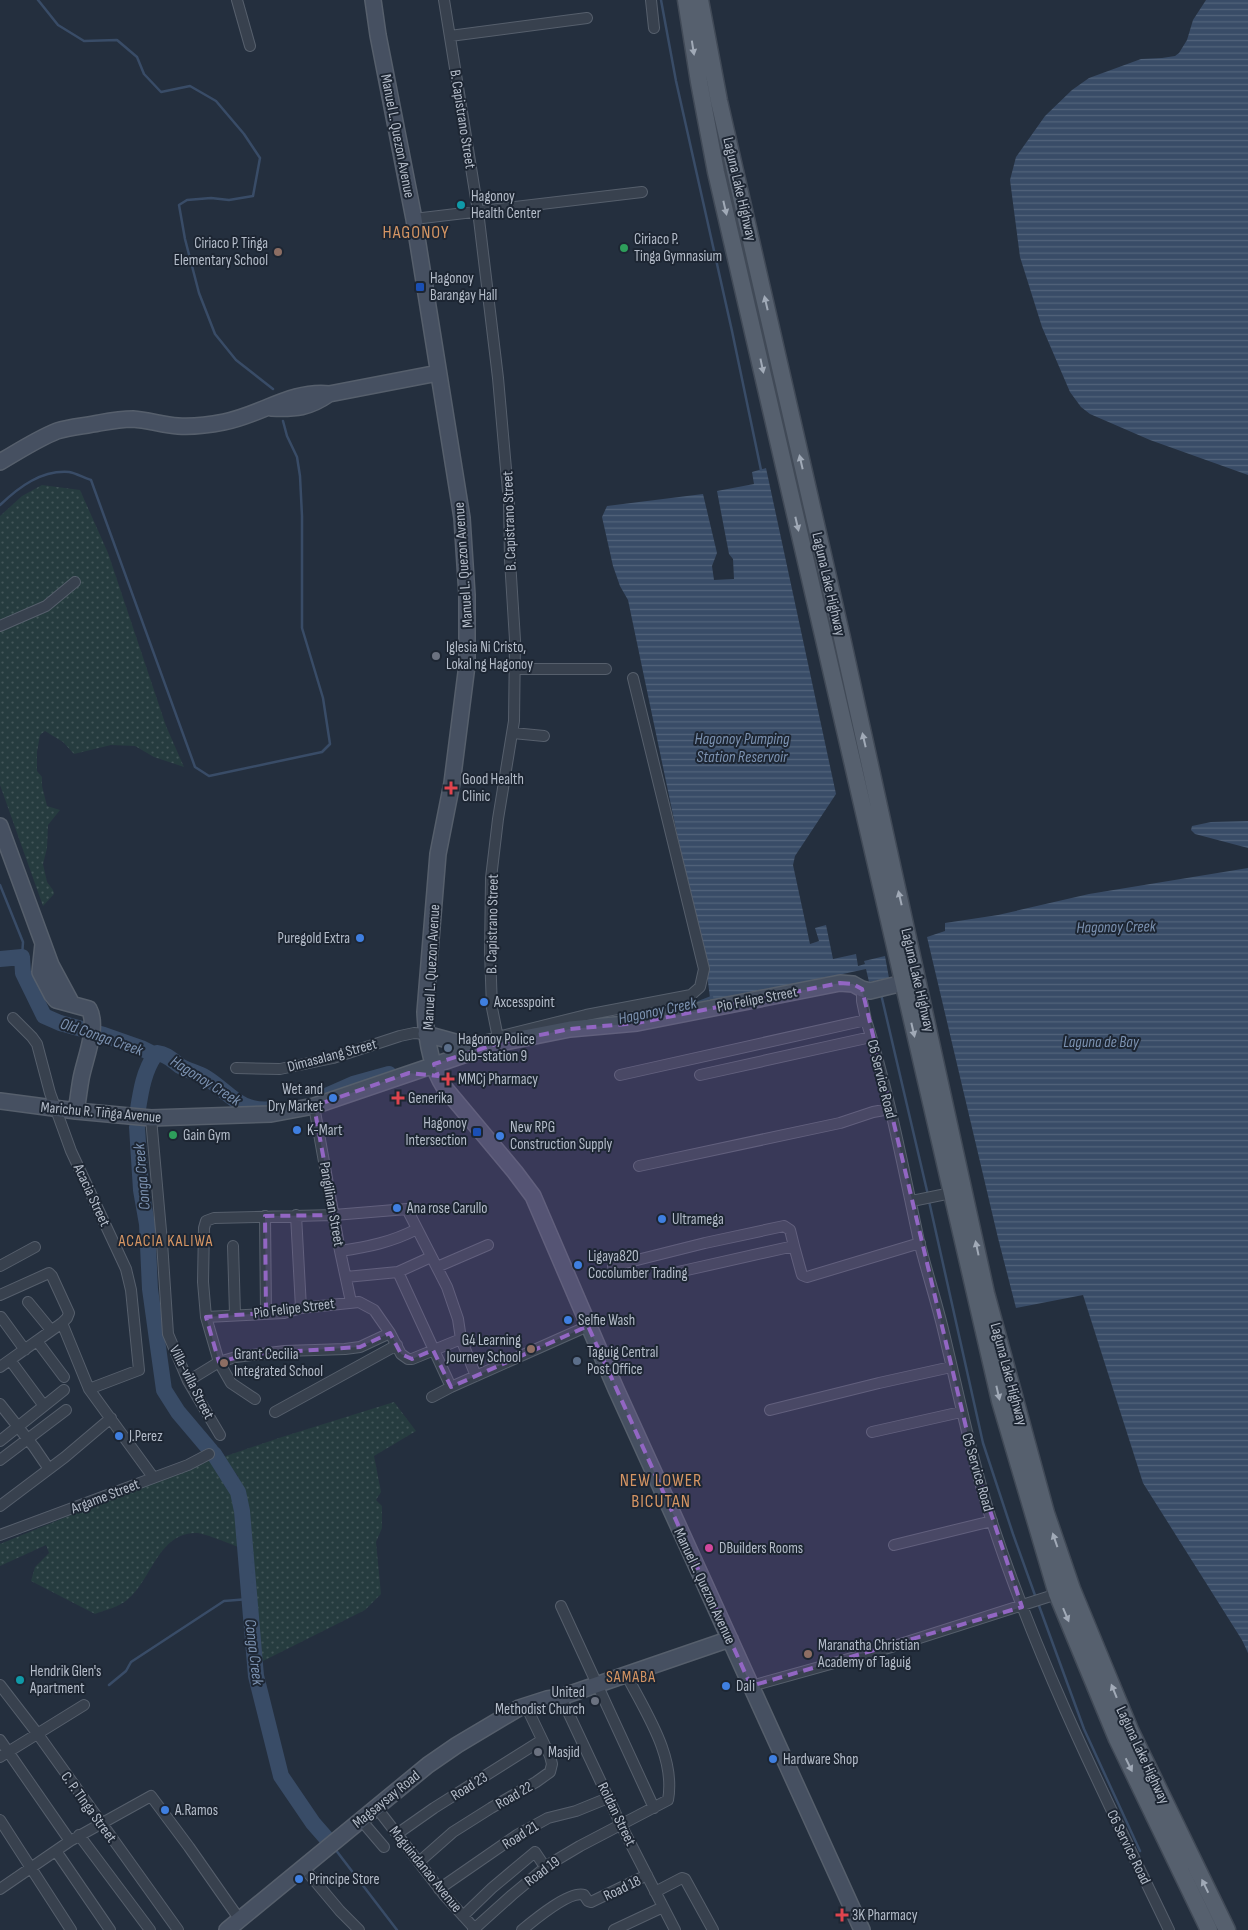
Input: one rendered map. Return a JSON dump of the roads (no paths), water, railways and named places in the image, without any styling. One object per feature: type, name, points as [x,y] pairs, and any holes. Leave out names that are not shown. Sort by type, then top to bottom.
[{"type":"main road","name":"Manuel L. Quezon Avenue","points":[[373,0],[378,35],[414,219],[462,518],[467,595],[468,651],[452,783],[438,854],[425,1012],[430,1050],[440,1081],[516,1172],[533,1196],[588,1326],[862,1930]]},
{"type":"main road","name":"Laguna Lake Highway","points":[[686,0],[716,172],[898,984],[953,1193],[986,1293],[1046,1513],[1072,1589],[1131,1732],[1226,1930]]},
{"type":"main road","name":"Laguna Lake Highway","points":[[700,0],[719,101],[842,638],[953,1193],[1000,1400],[1050,1596],[1209,1930]]},
{"type":"main road","points":[[0,462],[59,431],[114,420],[133,419],[176,426],[226,422],[270,408],[306,406],[316,403],[330,394],[438,373]]},
{"type":"main road","points":[[0,826],[43,944],[40,972],[44,983],[56,1000],[89,1009],[93,1020],[76,1111]]},
{"type":"main road","name":"Pio Felipe Street","points":[[430,1050],[570,1029],[636,1015],[840,982],[853,984],[866,990],[898,984]]},
{"type":"main road","points":[[430,1050],[466,1045]]},
{"type":"main road","name":"Marichu R. Tiñga Avenue","points":[[0,1101],[151,1118],[271,1114],[314,1106],[409,1073],[430,1050]]},
{"type":"main road","points":[[409,1073],[432,1075],[440,1081]]},
{"type":"main road","name":"Magsaysay Road","points":[[227,1930],[443,1754],[502,1718],[526,1706],[561,1697],[730,1639]]},
{"type":"street","points":[[237,0],[250,46]]},
{"type":"street","name":"B. Capistrano Street","points":[[444,0],[478,211],[506,460],[509,503],[515,669],[512,733],[498,819],[491,878],[491,998],[498,1040]]},
{"type":"street","points":[[651,0],[654,28]]},
{"type":"street","points":[[450,36],[587,18]]},
{"type":"street","points":[[414,219],[642,192]]},
{"type":"street","points":[[0,626],[46,606],[76,582]]},
{"type":"street","points":[[515,669],[606,669]]},
{"type":"street","points":[[633,678],[704,968],[700,987],[691,995],[636,1015]]},
{"type":"street","points":[[512,733],[544,736]]},
{"type":"street","name":"C6 Service Road","points":[[866,990],[862,1001],[866,1020],[915,1201],[920,1243],[943,1327],[961,1412],[992,1521],[1024,1606],[1094,1774],[1169,1930]]},
{"type":"street","points":[[13,1018],[37,1044],[56,1108]]},
{"type":"street","points":[[620,1076],[866,1020]]},
{"type":"street","name":"Dimasalang Street","points":[[236,1068],[280,1069],[333,1058],[414,1033],[430,1050]]},
{"type":"street","points":[[700,1076],[871,1037]]},
{"type":"street","points":[[466,1045],[498,1040]]},
{"type":"street","name":"Pangilinan Street","points":[[314,1106],[351,1302]]},
{"type":"street","name":"Acacia Street","points":[[56,1108],[71,1151],[126,1269],[131,1290],[139,1370],[89,1389]]},
{"type":"street","points":[[638,1166],[840,1123],[890,1109]]},
{"type":"street","name":"Villa-villa Street","points":[[151,1118],[168,1334],[188,1381],[220,1435]]},
{"type":"street","points":[[915,1201],[953,1193]]},
{"type":"street","points":[[255,1399],[231,1383],[219,1362],[206,1317],[203,1282],[204,1228],[206,1221],[214,1218],[334,1215],[407,1209],[447,1287],[458,1319],[461,1339],[476,1376]]},
{"type":"street","points":[[296,1215],[301,1308]]},
{"type":"street","points":[[265,1216],[266,1313]]},
{"type":"street","points":[[613,1266],[784,1226],[790,1230],[802,1275],[807,1277],[920,1243]]},
{"type":"street","points":[[340,1251],[374,1246],[400,1238],[417,1228]]},
{"type":"street","points":[[437,1267],[488,1245]]},
{"type":"street","points":[[233,1246],[235,1314]]},
{"type":"street","points":[[678,1272],[794,1246]]},
{"type":"street","points":[[0,1266],[35,1247]]},
{"type":"street","name":"Pio Felipe Street","points":[[346,1277],[398,1272],[431,1257]]},
{"type":"street","points":[[398,1272],[451,1386]]},
{"type":"street","points":[[0,1295],[46,1273],[50,1273],[69,1313],[62,1323],[0,1367]]},
{"type":"street","points":[[28,1302],[51,1330]]},
{"type":"street","points":[[351,1302],[365,1304],[374,1310],[390,1333],[401,1354],[408,1359],[461,1339]]},
{"type":"street","name":"Pio Felipe Street","points":[[206,1317],[235,1314],[284,1313],[301,1308],[351,1302]]},
{"type":"street","points":[[1,1317],[24,1350]]},
{"type":"street","points":[[62,1323],[89,1389],[153,1477]]},
{"type":"street","points":[[432,1397],[451,1386],[588,1326]]},
{"type":"street","points":[[188,1381],[219,1362],[252,1354],[360,1347],[390,1333]]},
{"type":"street","points":[[37,1341],[64,1377]]},
{"type":"street","points":[[275,1412],[397,1345]]},
{"type":"street","points":[[10,1360],[44,1406]]},
{"type":"street","points":[[770,1410],[879,1382],[951,1367]]},
{"type":"street","points":[[0,1441],[64,1390]]},
{"type":"street","points":[[0,1404],[48,1469]]},
{"type":"street","points":[[0,1460],[66,1410]]},
{"type":"street","points":[[872,1432],[961,1412]]},
{"type":"street","points":[[0,1506],[111,1418]]},
{"type":"street","name":"Argame Street","points":[[0,1535],[188,1465],[209,1454]]},
{"type":"street","points":[[894,1545],[992,1521]]},
{"type":"street","points":[[751,1686],[888,1648],[1024,1606],[1050,1596]]},
{"type":"street","points":[[561,1606],[654,1808],[666,1802],[669,1798],[667,1762],[658,1737],[626,1674]]},
{"type":"street","name":"C. P. TInga Street","points":[[0,1685],[37,1733],[178,1930]]},
{"type":"street","name":"Roldan Street","points":[[561,1697],[621,1825],[675,1930]]},
{"type":"street","points":[[4,1754],[84,1705]]},
{"type":"street","name":"Road 22","points":[[418,1862],[454,1832],[550,1772],[552,1764],[526,1706]]},
{"type":"street","points":[[0,1740],[4,1754],[150,1930]]},
{"type":"street","name":"Road 23","points":[[397,1834],[434,1808],[542,1740]]},
{"type":"street","points":[[0,1889],[75,1838],[147,1797],[152,1797],[190,1847],[240,1920]]},
{"type":"street","name":"Road 21","points":[[439,1889],[517,1835],[548,1818],[576,1811],[608,1798]]},
{"type":"street","name":"Maguindanao Avenue","points":[[376,1807],[439,1889],[475,1929]]},
{"type":"street","name":"Road 19","points":[[475,1929],[546,1867],[566,1854],[654,1808]]},
{"type":"street","points":[[0,1820],[71,1930]]},
{"type":"street","points":[[361,1820],[384,1847]]},
{"type":"street","points":[[56,1851],[110,1930]]},
{"type":"street","points":[[463,1916],[492,1888],[535,1852],[546,1867]]},
{"type":"street","points":[[304,1868],[340,1911],[359,1930]]},
{"type":"street","name":"Road 18","points":[[522,1930],[536,1918],[575,1895],[584,1895],[588,1901],[592,1902],[647,1876]]},
{"type":"street","points":[[655,1892],[682,1878],[685,1879],[714,1930]]},
{"type":"street","points":[[614,1930],[663,1907]]},
{"type":"water","points":[[1206,0],[1248,0],[1248,475],[1150,440],[1090,414],[1081,407],[1070,392],[1042,327],[1020,257],[1010,180],[1016,157],[1045,116],[1072,90],[1089,78],[1141,59],[1175,56],[1187,40],[1193,20]]},
{"type":"water","name":"Hagonoy Pumping Station Reservoir","points":[[766,468],[836,794],[795,856],[793,865],[810,944],[819,941],[815,928],[826,925],[833,959],[856,954],[858,966],[865,964],[864,961],[885,956],[889,978],[869,982],[866,969],[709,1003],[708,982],[628,600],[620,586],[613,566],[602,517],[607,506],[703,494],[717,553],[712,566],[714,580],[734,579],[733,559],[729,554],[717,491],[754,484],[752,472]]},
{"type":"water","points":[[1248,821],[1248,848],[1195,834],[1191,830],[1192,826],[1211,822]]},
{"type":"water","name":"Laguna de Bay","points":[[1248,868],[1248,1653],[1242,1640],[1143,1483],[1083,1295],[1016,1308],[927,937],[945,931],[945,923],[998,915],[1089,894]]},
{"type":"waterway","points":[[38,0],[58,25],[84,41],[117,40],[137,57],[144,74],[161,92],[190,86],[216,101],[244,134],[260,158],[253,196],[229,200],[211,198],[187,200],[179,205],[185,239],[199,293],[215,334],[236,360],[273,389]]},
{"type":"waterway","points":[[661,0],[676,81],[761,470]]},
{"type":"waterway","points":[[0,505],[23,486],[49,474],[69,472],[91,480],[195,767],[209,776],[322,752],[330,744],[323,698],[302,628],[300,476],[297,457],[287,436],[283,421]]},
{"type":"waterway","points":[[0,885],[23,942],[22,957]]},
{"type":"waterway","name":"Old Conga Creek","points":[[0,959],[22,957],[23,973],[44,1016],[60,1023],[104,1035],[155,1055]]},
{"type":"waterway","points":[[881,994],[928,1195]]},
{"type":"waterway","name":"Hagonoy Creek","points":[[694,1004],[712,997]]},
{"type":"waterway","name":"Hagonoy Creek","points":[[155,1055],[157,1053],[164,1055],[183,1068],[205,1077],[243,1105],[251,1108],[273,1109]]},
{"type":"waterway","points":[[138,1109],[146,1074],[155,1055]]},
{"type":"waterway","name":"Hagonoy Creek","points":[[328,1095],[353,1084],[389,1074]]},
{"type":"waterway","name":"Conga Creek","points":[[137,1127],[141,1190],[147,1224],[150,1289],[164,1390],[178,1412],[211,1451]]},
{"type":"waterway","points":[[929,1201],[983,1443],[1036,1598]]},
{"type":"waterway","name":"Conga Creek","points":[[214,1454],[238,1492],[242,1511],[256,1676],[281,1776],[313,1823],[327,1839]]},
{"type":"waterway","points":[[109,1685],[126,1671],[131,1662],[224,1601],[249,1599]]},
{"type":"waterway","points":[[1038,1603],[1084,1729],[1140,1851]]},
{"type":"waterway","name":"Conga Creek","points":[[335,1849],[397,1930]]},
{"type":"place","name":"Hagonoy Health Center","points":[[461,205]]},
{"type":"place","name":"Ciriaco P. Tinga Gymnasium","points":[[624,248]]},
{"type":"place","name":"Ciriaco P. Tiñga Elementary School","points":[[278,252]]},
{"type":"place","name":"Hagonoy Barangay Hall","points":[[420,287]]},
{"type":"place","name":"Iglesia Ni Cristo, Lokal ng Hagonoy","points":[[436,656]]},
{"type":"place","name":"Good Health Clinic","points":[[451,788]]},
{"type":"place","name":"Puregold Extra","points":[[360,938]]},
{"type":"place","name":"Axcesspoint","points":[[484,1002]]},
{"type":"place","name":"Hagonoy Police Sub-station 9","points":[[448,1048]]},
{"type":"place","name":"MMCj Pharmacy","points":[[448,1079]]},
{"type":"place","name":"Wet and Dry Market","points":[[333,1098]]},
{"type":"place","name":"Generika","points":[[398,1098]]},
{"type":"place","name":"K-Mart","points":[[297,1130]]},
{"type":"place","name":"Hagonoy Intersection","points":[[477,1132]]},
{"type":"place","name":"Gain Gym","points":[[173,1135]]},
{"type":"place","name":"New RPG Construction Supply","points":[[500,1136]]},
{"type":"place","name":"Ana rose Carullo","points":[[397,1208]]},
{"type":"place","name":"Ultramega","points":[[662,1219]]},
{"type":"place","name":"Ligaya820 Cocolumber Trading","points":[[578,1265]]},
{"type":"place","name":"Selfie Wash","points":[[568,1320]]},
{"type":"place","name":"G4 Learning Journey School","points":[[531,1349]]},
{"type":"place","name":"Taguig Central Post Office","points":[[577,1361]]},
{"type":"place","name":"Grant Cecilia Integrated School","points":[[224,1363]]},
{"type":"place","name":"J.Perez","points":[[119,1436]]},
{"type":"place","name":"DBuilders Rooms","points":[[709,1548]]},
{"type":"place","name":"Maranatha Christian Academy of Taguig","points":[[808,1654]]},
{"type":"place","name":"Hendrik Glen's Apartment","points":[[20,1680]]},
{"type":"place","name":"Dali","points":[[726,1686]]},
{"type":"place","name":"United Methodist Church","points":[[595,1701]]},
{"type":"place","name":"Masjid","points":[[538,1752]]},
{"type":"place","name":"Hardware Shop","points":[[773,1759]]},
{"type":"place","name":"A.Ramos","points":[[165,1810]]},
{"type":"place","name":"Principe Store","points":[[299,1879]]},
{"type":"place","name":"3K Pharmacy","points":[[842,1915]]},
{"type":"district","name":"HAGONOY","points":[[416,232]]},
{"type":"district","name":"ACACIA KALIWA","points":[[166,1240]]},
{"type":"district","name":"NEW LOWER BICUTAN","points":[[661,1490]]},
{"type":"district","name":"SAMABA","points":[[631,1676]]}]
